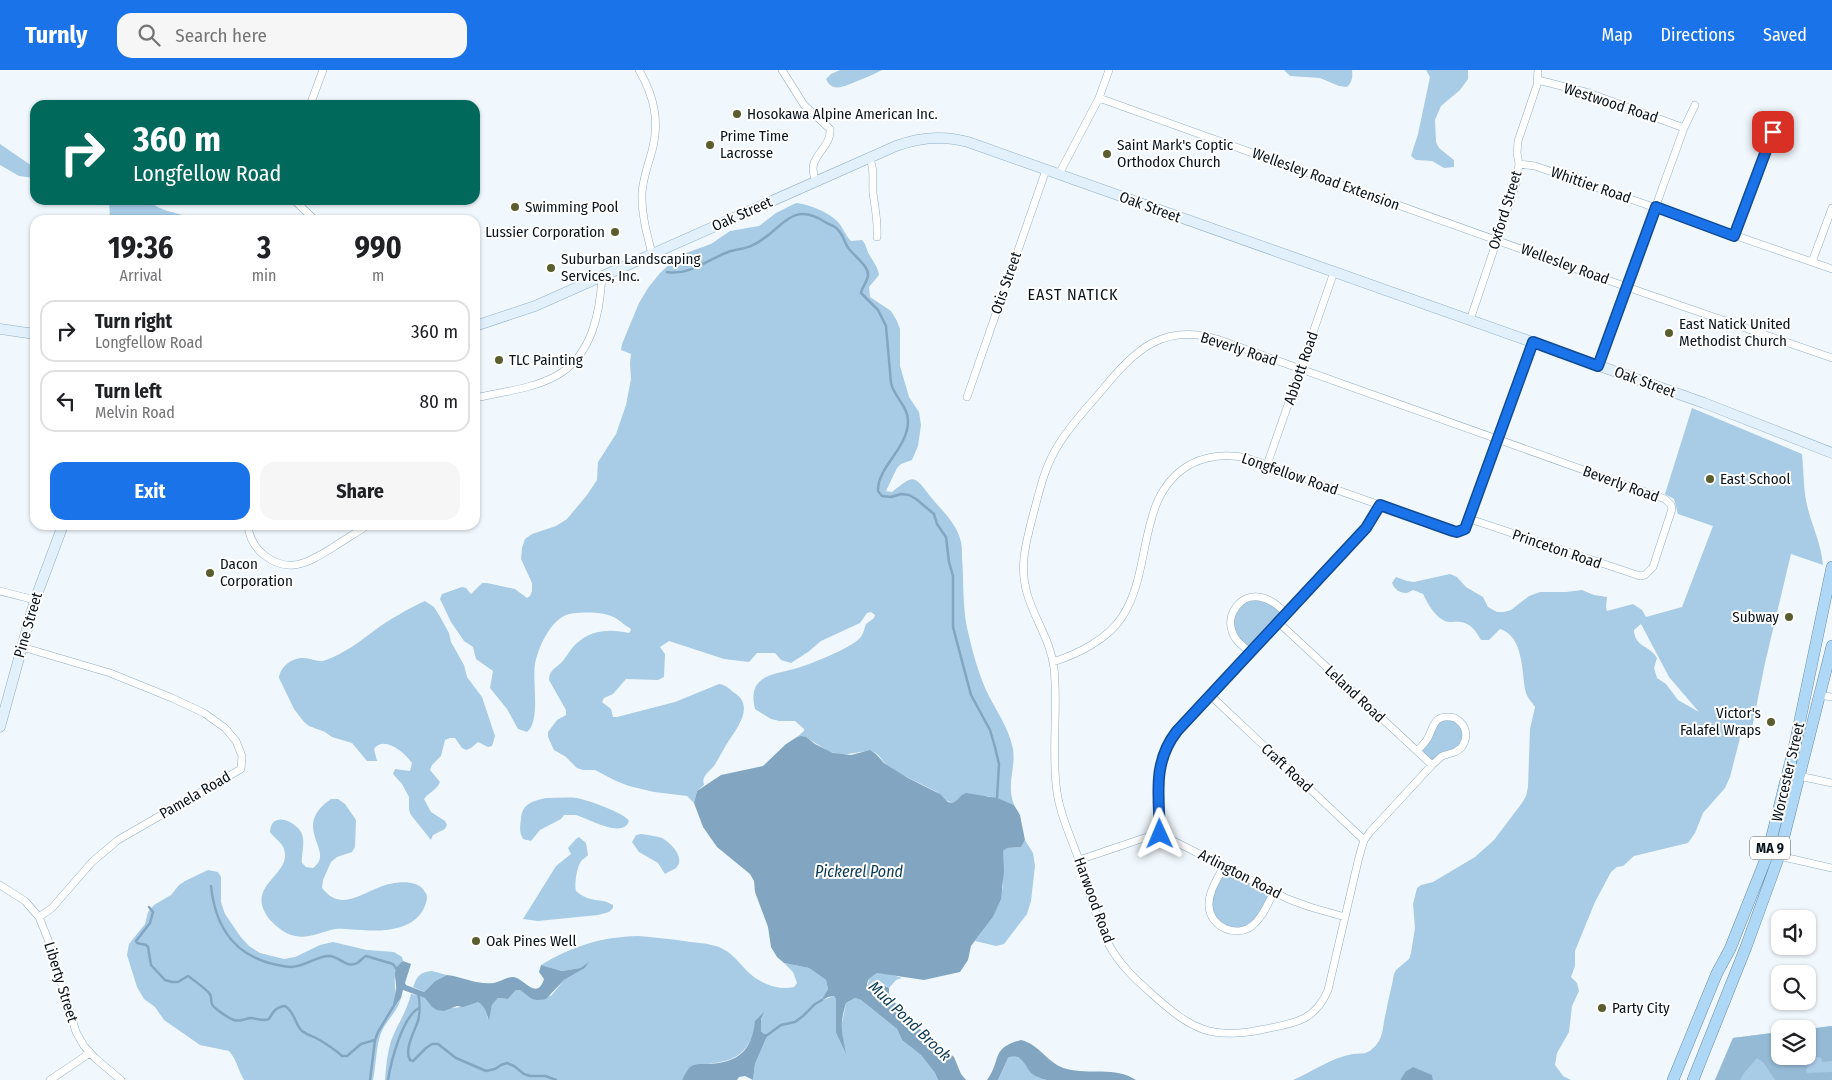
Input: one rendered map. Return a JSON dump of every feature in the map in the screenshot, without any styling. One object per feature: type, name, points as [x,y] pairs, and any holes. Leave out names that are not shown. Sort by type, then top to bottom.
[{"type":"highway","name":"Worcester Street","points":[[1673,1080],[1717,973],[1730,949],[1753,895],[1775,830],[1832,567]]},
{"type":"highway","name":"Worcester Street","points":[[1693,1080],[1778,856],[1818,694],[1832,646]]},
{"type":"highway","points":[[1717,973],[1732,980]]},
{"type":"main road","name":"Oak Street","points":[[480,324],[518,312],[602,276],[869,157],[907,142],[928,138],[948,138],[968,142],[1533,342],[1704,403],[1832,453]]},
{"type":"main road","points":[[0,329],[30,333]]},
{"type":"main road","name":"Pine Street","points":[[0,727],[34,600],[62,530]]},
{"type":"street","points":[[312,100],[323,70]]},
{"type":"street","points":[[638,70],[650,92],[656,116],[655,137],[642,194],[652,254]]},
{"type":"street","points":[[782,70],[804,105],[830,129],[828,140],[813,165],[813,174],[816,181]]},
{"type":"street","points":[[1059,174],[1099,98],[1109,70]]},
{"type":"street","name":"Oxford Street","points":[[1470,320],[1516,184],[1519,164],[1518,140],[1538,80],[1538,70]]},
{"type":"street","name":"Westwood Road","points":[[1538,80],[1589,94],[1684,128]]},
{"type":"street","name":"Wellesley Road Extension","points":[[1099,98],[1497,239]]},
{"type":"street","points":[[1598,366],[1694,105]]},
{"type":"street","points":[[1734,236],[1773,132]]},
{"type":"street","points":[[869,157],[873,169],[873,193],[878,220],[877,237]]},
{"type":"street","name":"Whittier Road","points":[[1519,164],[1535,166],[1832,269]]},
{"type":"street","name":"Otis Street","points":[[967,397],[1046,170]]},
{"type":"street","points":[[299,205],[310,215]]},
{"type":"street","points":[[1812,262],[1832,208]]},
{"type":"street","name":"Wellesley Road","points":[[1497,239],[1627,287],[1832,358]]},
{"type":"street","name":"Abbott Road","points":[[1267,465],[1334,272]]},
{"type":"street","points":[[480,397],[540,382],[556,376],[571,364],[585,345],[595,324],[599,308],[602,276]]},
{"type":"street","name":"Beverly Road","points":[[1053,662],[1026,593],[1023,576],[1025,549],[1042,482],[1054,452],[1065,434],[1121,367],[1136,353],[1153,342],[1171,336],[1189,334],[1217,340],[1665,499],[1671,505],[1672,513],[1653,567],[1645,575]]},
{"type":"street","points":[[1470,519],[1533,342]]},
{"type":"street","name":"Longfellow Road","points":[[1053,662],[1075,653],[1101,638],[1121,619],[1133,594],[1155,506],[1162,490],[1172,478],[1195,462],[1220,456],[1247,458],[1453,531],[1465,529],[1470,519]]},
{"type":"street","points":[[1079,860],[1160,834],[1159,776],[1163,752],[1177,731],[1366,528],[1380,505]]},
{"type":"street","name":"Princeton Road","points":[[1470,519],[1636,576],[1645,575]]},
{"type":"street","points":[[249,530],[255,546],[273,561],[287,565],[301,564],[314,558],[360,530]]},
{"type":"street","points":[[0,590],[34,600]]},
{"type":"street","points":[[1250,652],[1239,643],[1232,632],[1232,614],[1239,604],[1249,598],[1258,597],[1270,600],[1286,613]]},
{"type":"street","name":"Leland Road","points":[[1278,622],[1432,765]]},
{"type":"street","name":"Pamela Road","points":[[22,647],[97,668],[194,708],[225,728],[236,742],[242,756],[241,768],[109,847],[92,862],[52,908],[39,917]]},
{"type":"street","name":"Harwood Road","points":[[1053,662],[1056,783],[1060,804],[1104,934],[1114,953],[1126,969],[1180,1018],[1196,1027],[1216,1033],[1245,1034],[1288,1025],[1306,1018],[1320,1006],[1328,990],[1364,840],[1432,765],[1442,756],[1458,751],[1464,745],[1466,730],[1459,721],[1446,717],[1437,720],[1431,728],[1428,738],[1417,751]]},
{"type":"street","points":[[1818,694],[1832,697]]},
{"type":"street","name":"Craft Road","points":[[1210,695],[1364,840]]},
{"type":"street","points":[[1799,776],[1832,783]]},
{"type":"street","name":"Arlington Road","points":[[1160,834],[1274,892],[1310,907],[1345,917]]},
{"type":"street","points":[[1778,856],[1832,868]]},
{"type":"street","points":[[1224,866],[1212,889],[1209,900],[1213,918],[1221,926],[1234,930],[1246,930],[1251,927],[1259,919],[1274,892]]},
{"type":"street","name":"Liberty Street","points":[[0,885],[25,901],[39,917],[49,942],[73,1023],[80,1040],[90,1052],[121,1080]]},
{"type":"street","points":[[50,1080],[90,1052]]},
{"type":"shaded area","points":[[840,70],[882,70],[846,86],[837,87],[829,84],[826,79],[831,74]]},
{"type":"shaded area","points":[[1284,70],[1352,70],[1352,77],[1347,87],[1339,86],[1320,78],[1290,76]]},
{"type":"shaded area","points":[[1426,70],[1468,70],[1468,79],[1460,90],[1441,106],[1435,120],[1436,142],[1439,148],[1454,160],[1454,167],[1444,168],[1432,161],[1416,160],[1411,156],[1418,134],[1430,77]]},
{"type":"shaded area","points":[[0,144],[30,165],[30,177],[19,176],[0,165]]},
{"type":"shaded area","points":[[796,203],[823,212],[839,223],[851,241],[862,240],[864,242],[879,275],[869,287],[870,297],[891,311],[900,329],[900,366],[909,397],[919,412],[921,425],[918,446],[912,460],[901,464],[897,468],[886,491],[892,492],[905,482],[913,479],[920,484],[948,517],[959,535],[962,548],[964,607],[967,626],[983,684],[1011,741],[1014,756],[1011,790],[1014,805],[988,796],[952,803],[937,792],[892,768],[876,753],[866,751],[837,754],[831,752],[810,740],[797,737],[804,729],[795,721],[771,719],[755,709],[753,698],[754,690],[758,683],[769,676],[829,656],[855,642],[860,638],[866,624],[874,618],[875,615],[871,612],[867,613],[860,623],[821,641],[791,663],[781,660],[775,653],[757,653],[749,662],[724,659],[669,641],[660,647],[665,654],[664,677],[658,680],[626,679],[613,694],[604,698],[602,702],[611,709],[613,717],[675,702],[719,684],[724,685],[741,699],[744,705],[742,718],[714,766],[705,777],[704,785],[697,791],[694,803],[687,796],[654,792],[629,786],[595,770],[577,768],[566,757],[554,750],[548,737],[548,732],[557,720],[566,715],[566,710],[549,680],[552,671],[583,638],[602,631],[629,633],[630,628],[613,617],[597,613],[571,614],[556,621],[538,651],[534,671],[534,719],[527,732],[518,729],[507,709],[490,688],[493,671],[476,659],[473,647],[464,641],[451,622],[440,599],[442,594],[462,587],[466,588],[471,594],[482,583],[515,589],[527,598],[530,596],[532,583],[521,559],[525,539],[532,534],[556,526],[567,519],[597,480],[598,462],[616,434],[626,405],[631,379],[631,354],[621,350],[622,344],[639,303],[648,288],[660,273],[686,253],[711,244],[730,231],[759,226],[776,213]]},
{"type":"shaded area","points":[[109,205],[155,205],[164,210],[182,215],[110,215]]},
{"type":"shaded area","points":[[1692,408],[1802,454],[1806,502],[1819,543],[1823,565],[1791,554],[1765,663],[1752,728],[1728,723],[1741,734],[1730,777],[1725,788],[1703,813],[1695,833],[1688,843],[1634,856],[1623,866],[1617,867],[1611,872],[1595,902],[1575,951],[1575,966],[1571,977],[1577,983],[1579,991],[1572,1006],[1569,1032],[1557,1053],[1555,1065],[1563,1076],[1571,1080],[1433,1080],[1432,1076],[1405,1072],[1400,1080],[1293,1080],[1337,1058],[1367,1053],[1375,1046],[1381,1037],[1394,974],[1409,959],[1411,953],[1415,928],[1413,904],[1417,888],[1433,882],[1475,857],[1494,840],[1522,803],[1528,787],[1530,729],[1535,707],[1526,693],[1518,648],[1514,640],[1508,633],[1500,629],[1489,640],[1481,640],[1468,625],[1461,622],[1445,621],[1438,616],[1423,594],[1413,590],[1407,593],[1400,592],[1392,583],[1396,577],[1414,582],[1450,574],[1457,577],[1466,587],[1483,597],[1488,607],[1497,612],[1511,610],[1529,596],[1540,592],[1582,590],[1594,595],[1607,597],[1607,611],[1633,604],[1642,610],[1646,617],[1682,607],[1713,526],[1678,514],[1674,499],[1665,494]],"holes":[[[1641,624],[1669,677],[1699,712],[1678,700],[1666,684],[1657,678],[1654,668],[1657,658],[1635,636],[1634,630]]]},
{"type":"shaded area","points":[[1258,597],[1286,613],[1250,652],[1231,626],[1239,604]]},
{"type":"shaded area","points":[[425,601],[434,607],[449,633],[451,642],[464,665],[467,677],[482,697],[495,736],[492,746],[488,747],[478,742],[466,750],[462,748],[455,738],[445,740],[441,756],[432,765],[430,770],[440,782],[424,799],[431,812],[445,821],[447,825],[445,829],[433,835],[431,840],[411,815],[409,797],[402,784],[393,774],[395,769],[410,771],[412,763],[409,759],[400,750],[383,744],[378,745],[374,749],[377,761],[367,761],[352,743],[332,737],[309,726],[294,709],[279,678],[284,667],[291,661],[304,658],[323,661],[333,657],[352,647],[393,618]]},
{"type":"shaded area","points":[[1441,718],[1459,721],[1465,741],[1432,765],[1417,751]]},
{"type":"shaded area","points":[[546,798],[582,799],[621,814],[629,821],[626,826],[613,828],[576,815],[564,815],[561,819],[540,830],[531,841],[523,839],[520,827],[523,810],[532,802]]},
{"type":"shaded area","points":[[331,799],[338,799],[345,804],[356,820],[355,847],[352,852],[337,857],[331,862],[323,880],[322,888],[336,899],[343,900],[357,897],[391,884],[411,883],[421,888],[427,898],[423,910],[412,922],[388,930],[339,929],[300,937],[285,932],[270,920],[263,908],[262,898],[264,889],[282,867],[285,858],[283,847],[270,832],[271,825],[274,821],[283,820],[298,828],[303,839],[302,863],[306,867],[313,868],[319,861],[320,854],[313,829],[314,820],[319,810]]},
{"type":"shaded area","points":[[641,834],[662,838],[669,843],[678,855],[679,864],[676,868],[665,874],[658,863],[639,852],[632,842],[636,835]]},
{"type":"shaded area","points":[[579,837],[586,843],[588,855],[579,866],[576,891],[586,898],[604,901],[613,905],[613,908],[609,912],[598,915],[538,921],[523,919],[556,866],[571,854],[568,848]]},
{"type":"shaded area","points":[[1025,840],[1033,853],[1035,866],[1031,901],[1027,914],[1004,944],[996,946],[975,941],[993,917],[1003,887],[1003,851],[1006,848],[1021,847]]},
{"type":"shaded area","points":[[1224,866],[1274,892],[1255,923],[1234,931],[1213,918],[1209,906]]},
{"type":"shaded area","points":[[208,870],[218,872],[221,877],[221,902],[225,914],[240,936],[249,946],[260,953],[284,959],[295,957],[320,945],[333,942],[367,950],[394,952],[402,957],[403,961],[396,970],[395,975],[397,1004],[401,998],[381,1033],[373,1080],[244,1080],[229,1051],[200,1045],[164,1020],[155,1007],[144,999],[137,987],[127,955],[129,944],[145,924],[148,912],[154,905],[171,895],[185,881]]},
{"type":"shaded area","points":[[638,936],[702,943],[719,947],[732,955],[753,976],[763,983],[776,987],[794,987],[797,983],[793,972],[784,963],[809,968],[826,980],[828,989],[822,1000],[834,996],[836,999],[836,1033],[845,1052],[841,1028],[846,1003],[855,998],[861,1000],[897,1029],[902,1040],[921,1055],[938,1080],[753,1080],[755,1064],[768,1034],[764,1034],[761,1031],[761,1020],[750,1041],[738,1055],[720,1062],[690,1067],[682,1080],[385,1080],[391,1041],[411,994],[450,1008],[478,1002],[484,1007],[488,1019],[492,1005],[498,998],[508,999],[516,990],[551,996],[564,980],[585,968],[588,963],[580,968],[562,971],[541,965],[553,958],[599,941]]},
{"type":"shaded area","points":[[432,971],[447,975],[435,981],[424,992],[413,987],[419,975]]},
{"type":"shaded area","points":[[877,973],[902,978],[896,980],[889,988],[881,982],[867,987],[870,977]]},
{"type":"shaded area","points":[[1832,1026],[1832,1080],[1715,1080],[1733,1038],[1771,1033],[1771,1065],[1816,1065],[1816,1028]]},
{"type":"shaded area","points":[[1832,1026],[1832,1061],[1822,1062],[1821,1058],[1816,1058],[1816,1028]]},
{"type":"shaded area","points":[[1771,1033],[1771,1065],[1809,1065],[1806,1070],[1807,1073],[1832,1072],[1832,1080],[1775,1080],[1764,1063],[1757,1058],[1740,1080],[1715,1080],[1733,1038]]},
{"type":"shaded area","points":[[1013,1056],[1023,1060],[1034,1075],[1046,1080],[998,1080],[1008,1058]]},
{"type":"water","name":"Pickerel Pond","points":[[801,736],[833,753],[851,755],[870,750],[884,763],[940,794],[948,802],[956,801],[966,793],[997,798],[1014,805],[1020,815],[1025,840],[1021,847],[1007,848],[1003,851],[1004,871],[1001,899],[993,917],[971,946],[968,960],[960,972],[924,980],[877,973],[870,978],[867,984],[867,986],[876,981],[889,988],[889,994],[893,1001],[920,1029],[954,1057],[961,1074],[966,1080],[938,1080],[921,1055],[902,1040],[897,1029],[861,1000],[855,998],[846,1003],[842,1017],[846,1054],[836,1033],[836,999],[834,996],[821,1001],[828,989],[826,980],[809,968],[784,963],[777,957],[771,947],[768,927],[755,892],[754,881],[750,874],[717,847],[703,827],[694,803],[697,791],[721,775],[763,766],[786,744]]},
{"type":"water","points":[[403,961],[411,964],[406,985],[424,992],[435,981],[447,975],[488,983],[513,977],[530,987],[538,988],[544,979],[539,972],[541,965],[562,971],[580,968],[589,962],[585,968],[564,980],[546,999],[534,999],[520,990],[516,990],[508,999],[498,998],[492,1005],[489,1020],[484,1008],[478,1002],[463,1007],[457,1006],[444,1011],[437,1010],[425,998],[403,990],[401,998],[392,1010],[396,990],[395,971]]},
{"type":"water","points":[[764,1012],[761,1019],[761,1031],[764,1034],[768,1034],[755,1064],[753,1080],[745,1076],[739,1077],[737,1080],[682,1080],[692,1066],[729,1061],[742,1053],[751,1040],[755,1021]]},
{"type":"water","points":[[1021,1040],[1034,1046],[1060,1067],[1075,1071],[1119,1073],[1136,1080],[1046,1080],[1031,1073],[1022,1060],[1012,1057],[1008,1058],[998,1080],[987,1080],[1001,1051],[1011,1043]]},
{"type":"water","points":[[1413,1067],[1432,1075],[1433,1080],[1400,1080],[1405,1072]]},
{"type":"waterway","points":[[667,272],[683,272],[728,252],[750,246],[763,239],[786,220],[803,214],[813,216],[834,226],[841,233],[849,249],[866,268],[868,276],[861,293],[878,310],[886,326],[891,383],[906,411],[908,421],[907,431],[882,474],[878,491],[882,496],[891,497],[901,494],[909,495],[916,499],[934,514],[937,524],[946,537],[953,576],[953,627],[971,695],[990,730],[995,747],[999,764],[997,798]]},
{"type":"waterway","points":[[211,886],[216,913],[227,935],[244,952],[256,958],[272,964],[292,967],[329,956],[353,964],[366,956],[393,964],[398,971]]},
{"type":"waterway","points":[[149,907],[153,912],[150,923],[136,941],[148,947],[151,965],[165,980],[178,982],[188,976],[209,993],[215,1008],[232,1019],[238,1021],[250,1018],[266,1020],[277,1009],[285,1006],[291,1012],[302,1031],[322,1041],[342,1056],[347,1056],[361,1044],[375,1040],[393,1007]]},
{"type":"waterway","points":[[418,993],[419,1014],[408,1051],[410,1060],[413,1061],[432,1044],[438,1044],[456,1058],[486,1071],[507,1063],[524,1074],[545,1076],[556,1080]]},
{"type":"waterway","points":[[766,1036],[781,1025],[795,1022],[822,1000]]},
{"type":"waterway","points":[[388,1080],[398,1041],[407,1021],[419,1008]]},
{"type":"waterway","points":[[370,1080],[375,1040]]},
{"type":"place","name":"Hosokawa Alpine American Inc.","points":[[737,114]]},
{"type":"place","name":"Prime Time Lacrosse","points":[[710,145]]},
{"type":"place","name":"Saint Mark's Coptic Orthodox Church","points":[[1107,154]]},
{"type":"place","name":"Swimming Pool","points":[[515,207]]},
{"type":"place","name":"Lussier Corporation","points":[[615,232]]},
{"type":"place","name":"Suburban Landscaping Services, Inc.","points":[[551,268]]},
{"type":"place","name":"East Natick United Methodist Church","points":[[1669,333]]},
{"type":"place","name":"TLC Painting","points":[[499,360]]},
{"type":"place","name":"East School","points":[[1710,479]]},
{"type":"place","name":"Dacon Corporation","points":[[210,573]]},
{"type":"place","name":"Subway","points":[[1789,617]]},
{"type":"place","name":"Victor's Falafel Wraps","points":[[1771,722]]},
{"type":"place","name":"Oak Pines Well","points":[[476,941]]},
{"type":"place","name":"Party City","points":[[1602,1008]]},
{"type":"district","name":"EAST NATICK","points":[[1073,294]]},
{"type":"route","points":[[1160,834],[1159,776],[1161,760],[1163,752],[1177,731],[1366,528],[1380,505],[1453,531],[1457,532],[1465,529],[1533,342],[1598,366],[1656,207],[1734,236],[1773,132]]},
{"type":"water label","name":"Mud Pond Brook","points":[[910,1021]]}]
